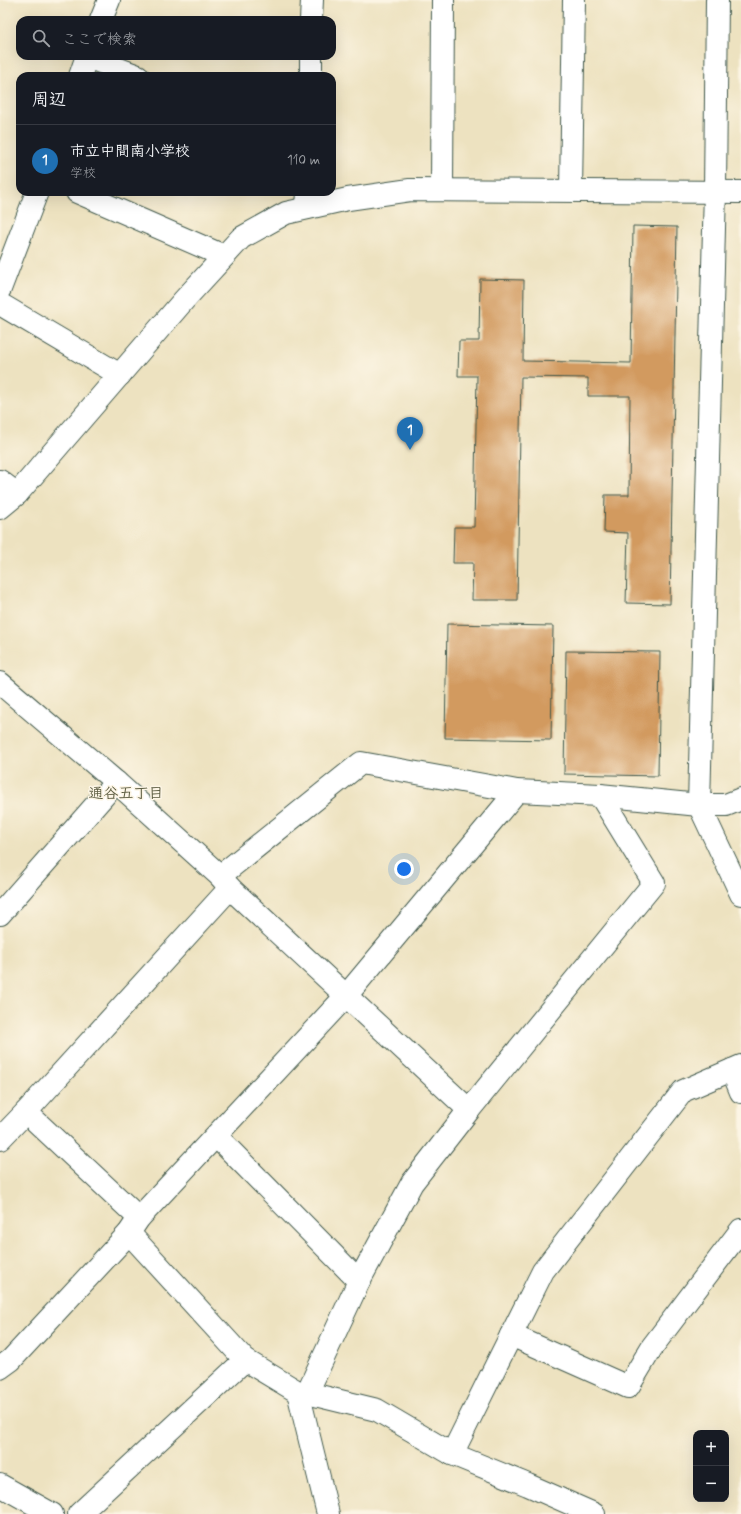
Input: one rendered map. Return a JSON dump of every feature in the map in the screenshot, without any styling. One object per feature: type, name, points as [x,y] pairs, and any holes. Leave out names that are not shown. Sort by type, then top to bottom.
[{"type":"street","points":[[102,16],[108,0]]},
{"type":"street","points":[[311,16],[312,0]]},
{"type":"street","points":[[442,190],[443,0]]},
{"type":"street","points":[[571,190],[574,0]]},
{"type":"street","points":[[717,0],[715,190],[699,805],[741,894]]},
{"type":"street","points":[[311,60],[311,72]]},
{"type":"street","points":[[85,63],[122,72]]},
{"type":"street","points":[[0,508],[17,494],[241,238],[308,200],[348,199],[410,190],[715,190],[741,192]]},
{"type":"street","points":[[0,289],[35,196]]},
{"type":"street","points":[[85,196],[224,256]]},
{"type":"street","points":[[0,304],[120,375]]},
{"type":"street","points":[[0,481],[17,494]]},
{"type":"street","points":[[0,682],[116,782],[469,1110]]},
{"type":"street","points":[[0,1139],[26,1112],[225,882],[361,763],[517,791],[600,795],[699,805],[726,805],[741,799]]},
{"type":"street","points":[[0,914],[116,782]]},
{"type":"street","points":[[0,1368],[11,1360],[346,996],[517,791]]},
{"type":"street","points":[[328,1514],[302,1393],[359,1281],[412,1183],[469,1110],[654,883],[600,795]]},
{"type":"street","points":[[452,1454],[543,1271],[683,1091],[736,1068],[741,1092]]},
{"type":"street","points":[[26,1112],[134,1226],[245,1360],[302,1393],[377,1410],[452,1454],[594,1514]]},
{"type":"street","points":[[216,1136],[359,1281]]},
{"type":"street","points":[[511,1335],[628,1387],[652,1348],[741,1230]]},
{"type":"street","points":[[80,1514],[245,1360]]},
{"type":"street","points":[[0,1485],[52,1514]]},
{"type":"building","points":[[633,226],[677,227],[670,604],[626,603],[628,533],[604,532],[605,495],[629,495],[630,396],[588,396],[588,378],[521,377],[517,600],[472,600],[473,563],[453,563],[454,527],[474,527],[477,376],[458,376],[459,341],[479,341],[480,279],[524,280],[523,361],[631,363]]},
{"type":"building","points":[[447,624],[553,626],[551,740],[445,738]]},
{"type":"building","points":[[566,651],[660,652],[658,776],[564,774]]},
{"type":"place","name":"市立中間南小学校","points":[[410,450]]},
{"type":"district","name":"通谷五丁目","points":[[126,793]]}]
